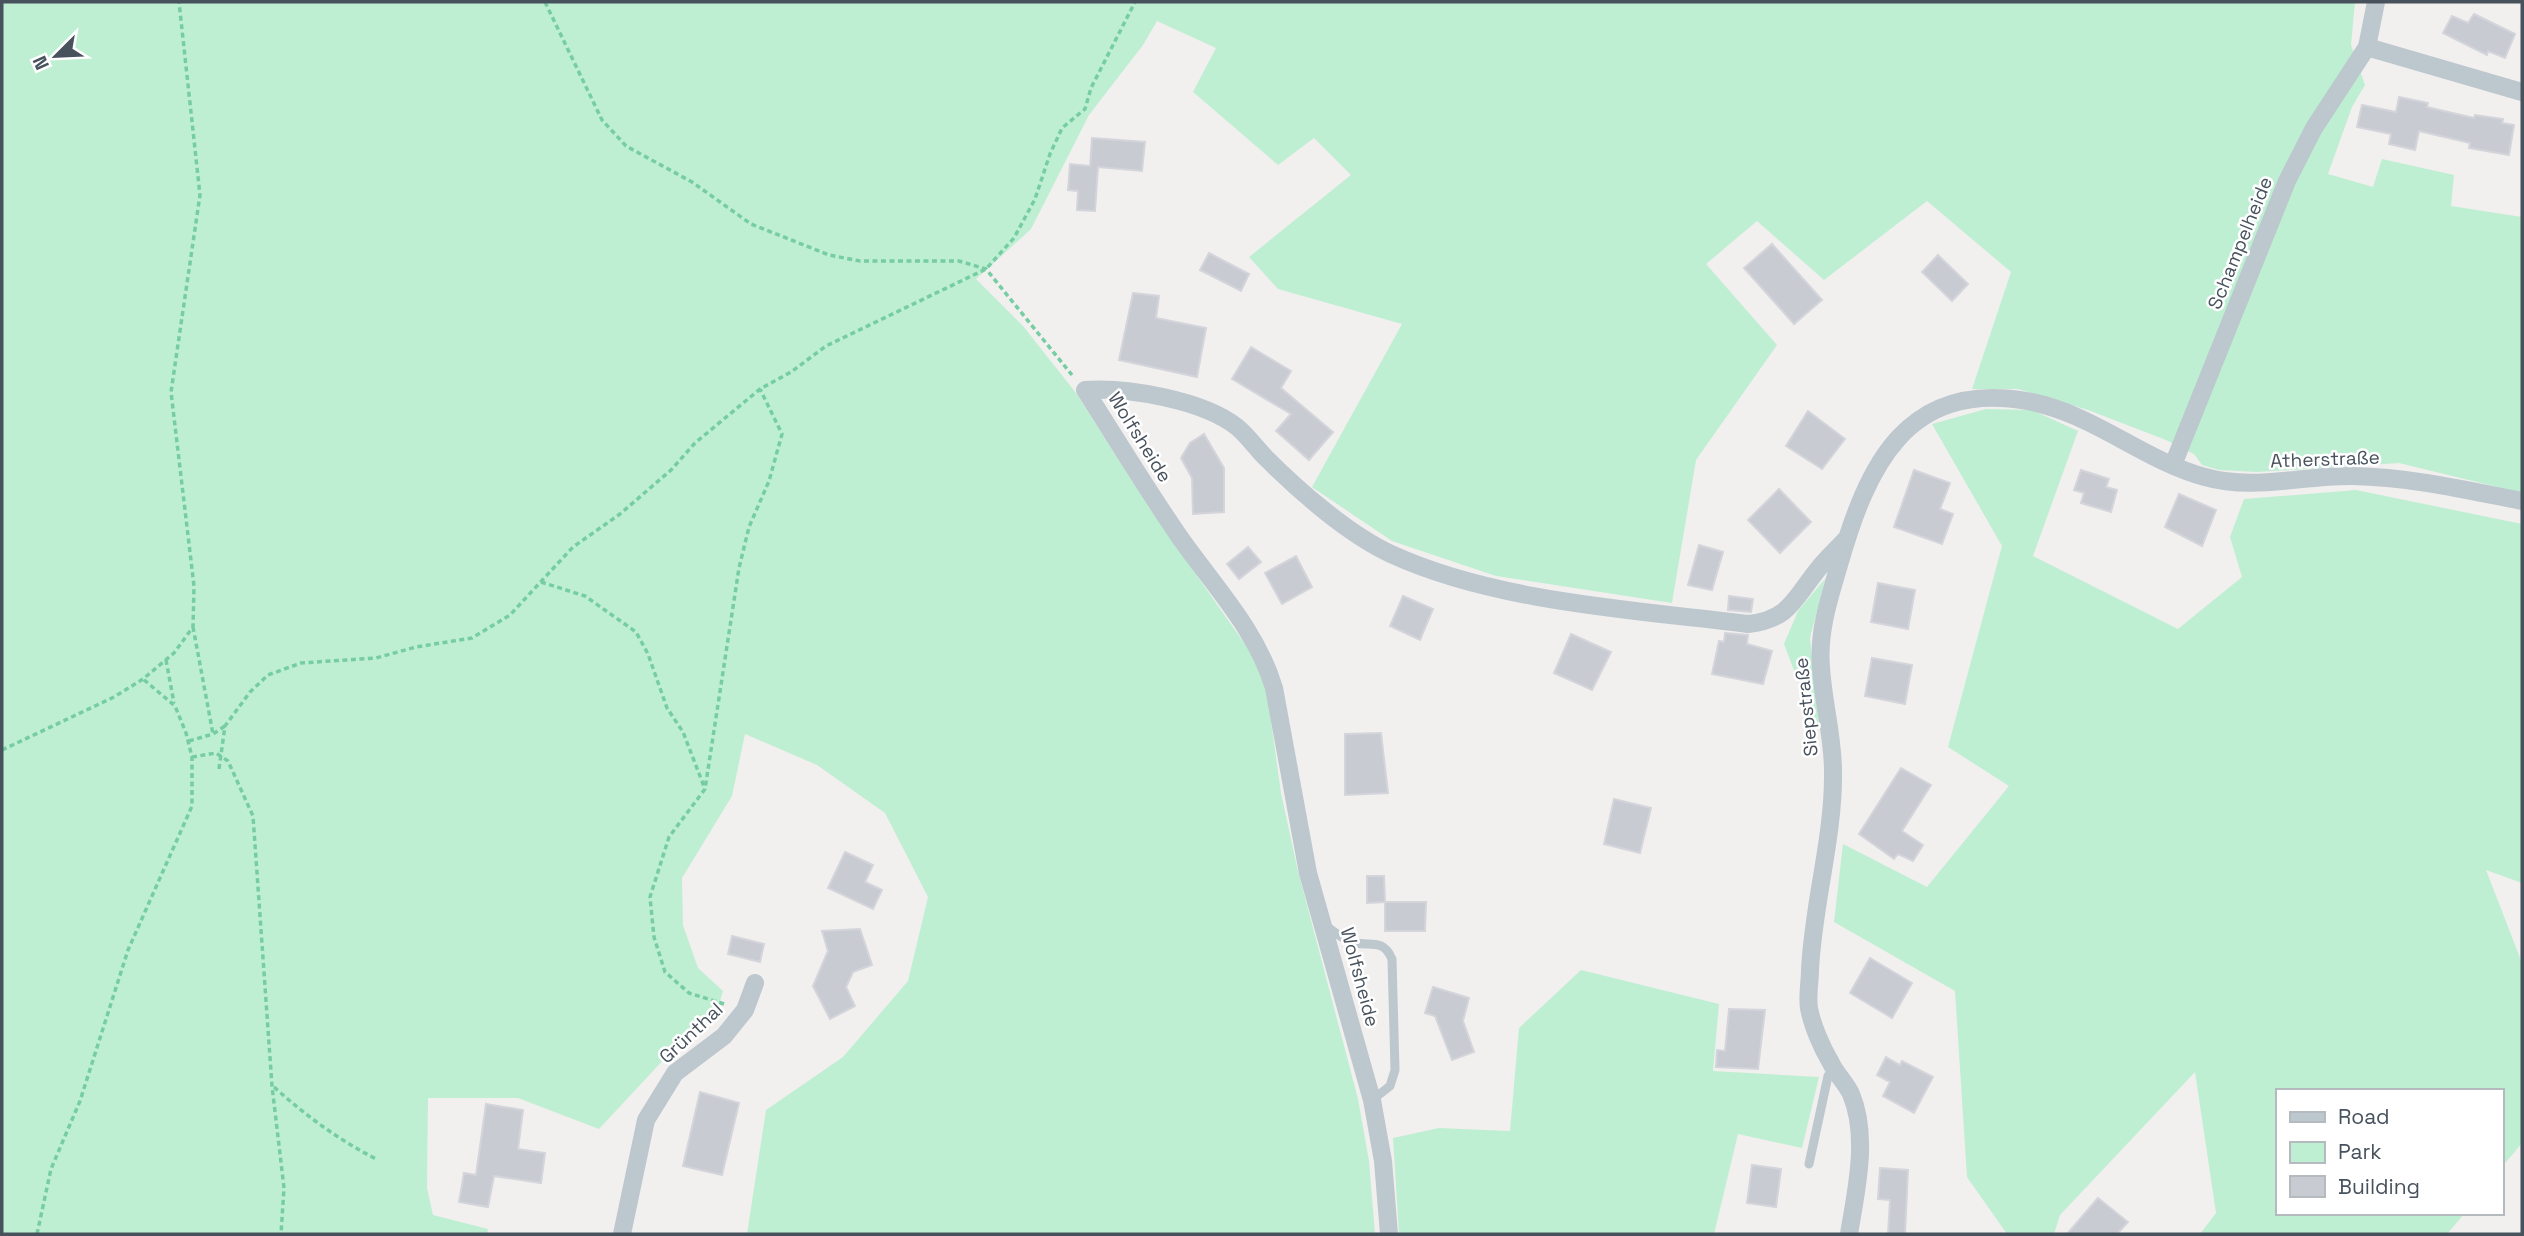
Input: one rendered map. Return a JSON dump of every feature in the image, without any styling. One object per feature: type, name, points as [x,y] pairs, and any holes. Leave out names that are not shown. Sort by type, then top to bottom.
[{"type":"street","name":"Schampelheide","points":[[2173,465],[2287,181],[2314,128],[2367,47],[2376,2]]},
{"type":"street","points":[[2367,47],[2522,92]]},
{"type":"street","name":"Wolfsheide","points":[[1085,390],[1141,393],[1216,413],[1238,428],[1267,459],[1348,528],[1391,554],[1496,590],[1748,624],[1768,622],[1788,610],[1819,568],[1846,539]]},
{"type":"street","name":"Wolfsheide","points":[[1085,390],[1154,500],[1228,600],[1266,661],[1274,688],[1308,873],[1372,1100],[1383,1161],[1388,1234]]},
{"type":"street","name":"Siepstraße","points":[[1849,1234],[1860,1140],[1851,1095],[1835,1070],[1809,1007],[1812,942],[1833,774],[1830,726],[1820,667],[1823,623],[1846,539],[1869,478],[1899,433],[1935,410],[1963,401],[1988,398],[2027,401],[2072,414],[2173,465]]},
{"type":"street","name":"Atherstraße","points":[[2173,465],[2206,478],[2242,483],[2350,476],[2401,479],[2522,501]]},
{"type":"street","name":"Grünthal","points":[[622,1234],[646,1120],[675,1073],[724,1036],[745,1010],[755,983]]},
{"type":"lane","points":[[1324,926],[1355,943],[1376,942],[1387,948],[1392,959],[1395,1070],[1390,1086],[1372,1100]]},
{"type":"lane","points":[[1809,1164],[1828,1076],[1835,1070]]},
{"type":"path","points":[[179,2],[200,195],[171,392],[194,586],[193,628],[213,734]]},
{"type":"path","points":[[545,2],[602,120],[626,146],[692,182],[751,223],[791,243],[849,260],[959,261],[986,269],[1085,390]]},
{"type":"path","points":[[189,741],[213,734],[225,726],[250,692],[268,676],[302,663],[367,660],[416,647],[472,638],[510,615],[573,547],[620,514],[671,470],[695,443],[760,389],[790,372],[826,346],[986,269],[1014,238],[1035,199],[1049,154],[1062,128],[1085,109],[1091,88],[1135,2]]},
{"type":"path","points":[[745,1010],[689,993],[665,972],[654,937],[650,897],[668,836],[705,789],[736,579],[749,527],[769,481],[782,434],[760,389]]},
{"type":"path","points":[[541,582],[585,596],[636,632],[649,654],[667,708],[684,732],[705,789]]},
{"type":"path","points":[[2,750],[114,697],[143,679],[166,660],[193,628]]},
{"type":"path","points":[[37,1234],[51,1169],[80,1101],[128,950],[192,806],[192,757],[189,741],[175,706],[166,660]]},
{"type":"path","points":[[143,679],[175,706]]},
{"type":"path","points":[[219,769],[225,726]]},
{"type":"path","points":[[192,757],[216,753],[228,761],[253,816],[272,1086],[284,1188],[281,1234]]},
{"type":"path","points":[[272,1086],[307,1116],[350,1146],[378,1160]]},
{"type":"green space","points":[[2,2],[2355,2],[2351,45],[2365,85],[2352,107],[2328,174],[2373,187],[2382,159],[2454,175],[2451,206],[2522,217],[2522,493],[2399,463],[2257,472],[2219,470],[2202,465],[2194,454],[2166,440],[2088,410],[2018,389],[1972,389],[2011,272],[1927,201],[1824,280],[1757,221],[1706,264],[1777,345],[1696,460],[1672,603],[1496,576],[1392,541],[1312,487],[1402,324],[1278,289],[1249,257],[1351,175],[1314,138],[1278,165],[1193,92],[1216,48],[1157,21],[1143,45],[1089,115],[1031,229],[976,279],[1023,326],[1076,393],[1148,506],[1256,660],[1267,692],[1281,793],[1297,867],[1358,1099],[1369,1161],[1375,1234],[747,1234],[766,1110],[843,1057],[908,981],[928,897],[885,813],[817,765],[745,734],[732,796],[682,878],[683,925],[698,968],[723,991],[717,1011],[680,1042],[599,1129],[518,1098],[428,1098],[427,1188],[433,1215],[488,1229],[487,1234],[2,1234]]},
{"type":"green space","points":[[1986,409],[2032,410],[2078,431],[2033,556],[2178,629],[2242,577],[2230,537],[2244,499],[2356,490],[2522,524],[2522,883],[2486,870],[2522,963],[2522,1143],[2503,1166],[2503,1089],[2276,1089],[2276,1215],[2463,1215],[2447,1234],[2200,1234],[2216,1213],[2195,1072],[2060,1215],[2054,1234],[2007,1234],[1967,1177],[1955,991],[1834,922],[1843,844],[1927,887],[2009,786],[1948,747],[2002,546],[1932,424]]},
{"type":"green space","points":[[1825,579],[1810,638],[1819,724],[1812,718],[1784,644],[1798,611]]},
{"type":"green space","points":[[1581,970],[1719,1004],[1713,1071],[1819,1077],[1802,1148],[1738,1134],[1714,1234],[1399,1234],[1393,1138],[1439,1128],[1510,1131],[1519,1028]]},
{"type":"building","points":[[2474,14],[2515,34],[2505,58],[2488,51],[2487,55],[2443,33],[2452,16],[2468,23]]},
{"type":"building","points":[[2399,97],[2474,118],[2475,115],[2503,119],[2502,123],[2514,125],[2509,155],[2469,148],[2470,143],[2419,131],[2415,150],[2389,144],[2391,134],[2357,127],[2362,105],[2396,112]]},
{"type":"building","points":[[1092,138],[1145,142],[1142,171],[1098,167],[1095,211],[1077,210],[1078,191],[1068,190],[1070,164],[1090,166]]},
{"type":"building","points":[[1772,244],[1822,300],[1794,324],[1744,268]]},
{"type":"building","points":[[1209,253],[1249,274],[1241,291],[1200,270]]},
{"type":"building","points":[[1938,255],[1968,284],[1952,301],[1922,272]]},
{"type":"building","points":[[1133,293],[1159,296],[1156,318],[1206,328],[1197,377],[1119,360]]},
{"type":"building","points":[[1251,347],[1291,371],[1281,388],[1333,432],[1309,460],[1276,431],[1291,414],[1232,379]]},
{"type":"building","points":[[1808,411],[1845,439],[1822,469],[1786,446]]},
{"type":"building","points":[[1204,434],[1224,468],[1224,512],[1193,514],[1192,478],[1181,458],[1190,443]]},
{"type":"building","points":[[1914,470],[1950,483],[1940,509],[1953,514],[1942,544],[1894,527]]},
{"type":"building","points":[[2081,470],[2109,479],[2106,487],[2117,490],[2111,512],[2081,503],[2084,493],[2074,490]]},
{"type":"building","points":[[1779,489],[1811,522],[1780,553],[1748,520]]},
{"type":"building","points":[[2179,494],[2216,510],[2202,546],[2165,527]]},
{"type":"building","points":[[1699,545],[1723,552],[1712,590],[1688,585]]},
{"type":"building","points":[[1248,547],[1261,562],[1239,579],[1227,564]]},
{"type":"building","points":[[1296,556],[1312,587],[1282,604],[1265,573]]},
{"type":"building","points":[[1878,583],[1915,590],[1908,629],[1871,622]]},
{"type":"building","points":[[1403,596],[1433,609],[1420,640],[1390,626]]},
{"type":"building","points":[[1729,596],[1753,599],[1751,612],[1728,610]]},
{"type":"building","points":[[1725,633],[1748,635],[1747,644],[1772,651],[1763,684],[1712,674],[1719,641],[1724,642]]},
{"type":"building","points":[[1571,634],[1611,652],[1592,690],[1554,673]]},
{"type":"building","points":[[1872,658],[1912,665],[1905,704],[1865,696]]},
{"type":"building","points":[[1381,733],[1388,793],[1345,795],[1345,734]]},
{"type":"building","points":[[1901,768],[1931,785],[1902,831],[1923,845],[1913,861],[1898,854],[1894,859],[1859,834]]},
{"type":"building","points":[[1614,799],[1651,808],[1640,853],[1604,844]]},
{"type":"building","points":[[845,852],[873,865],[865,882],[882,890],[873,909],[828,888]]},
{"type":"building","points":[[1367,876],[1384,876],[1385,902],[1367,903]]},
{"type":"building","points":[[1385,902],[1426,902],[1425,931],[1385,931]]},
{"type":"building","points":[[860,929],[872,965],[853,972],[846,987],[855,1006],[830,1019],[813,986],[828,951],[822,931]]},
{"type":"building","points":[[732,936],[764,944],[760,962],[728,954]]},
{"type":"building","points":[[1870,958],[1912,983],[1892,1018],[1850,993]]},
{"type":"building","points":[[1433,987],[1469,998],[1463,1021],[1474,1052],[1452,1060],[1435,1016],[1425,1013]]},
{"type":"building","points":[[1729,1009],[1765,1010],[1758,1069],[1716,1067],[1717,1050],[1725,1051]]},
{"type":"building","points":[[1886,1057],[1900,1065],[1902,1061],[1933,1077],[1914,1113],[1883,1096],[1890,1082],[1877,1075]]},
{"type":"building","points":[[700,1092],[739,1103],[722,1175],[683,1166]]},
{"type":"building","points":[[486,1104],[523,1110],[518,1149],[545,1153],[541,1183],[494,1176],[488,1207],[459,1202],[464,1173],[476,1175]]},
{"type":"building","points":[[1752,1165],[1781,1169],[1776,1207],[1747,1203]]},
{"type":"building","points":[[1880,1168],[1908,1170],[1905,1234],[1888,1234],[1890,1200],[1878,1199]]},
{"type":"building","points":[[2098,1198],[2128,1222],[2117,1234],[2067,1234]]}]
